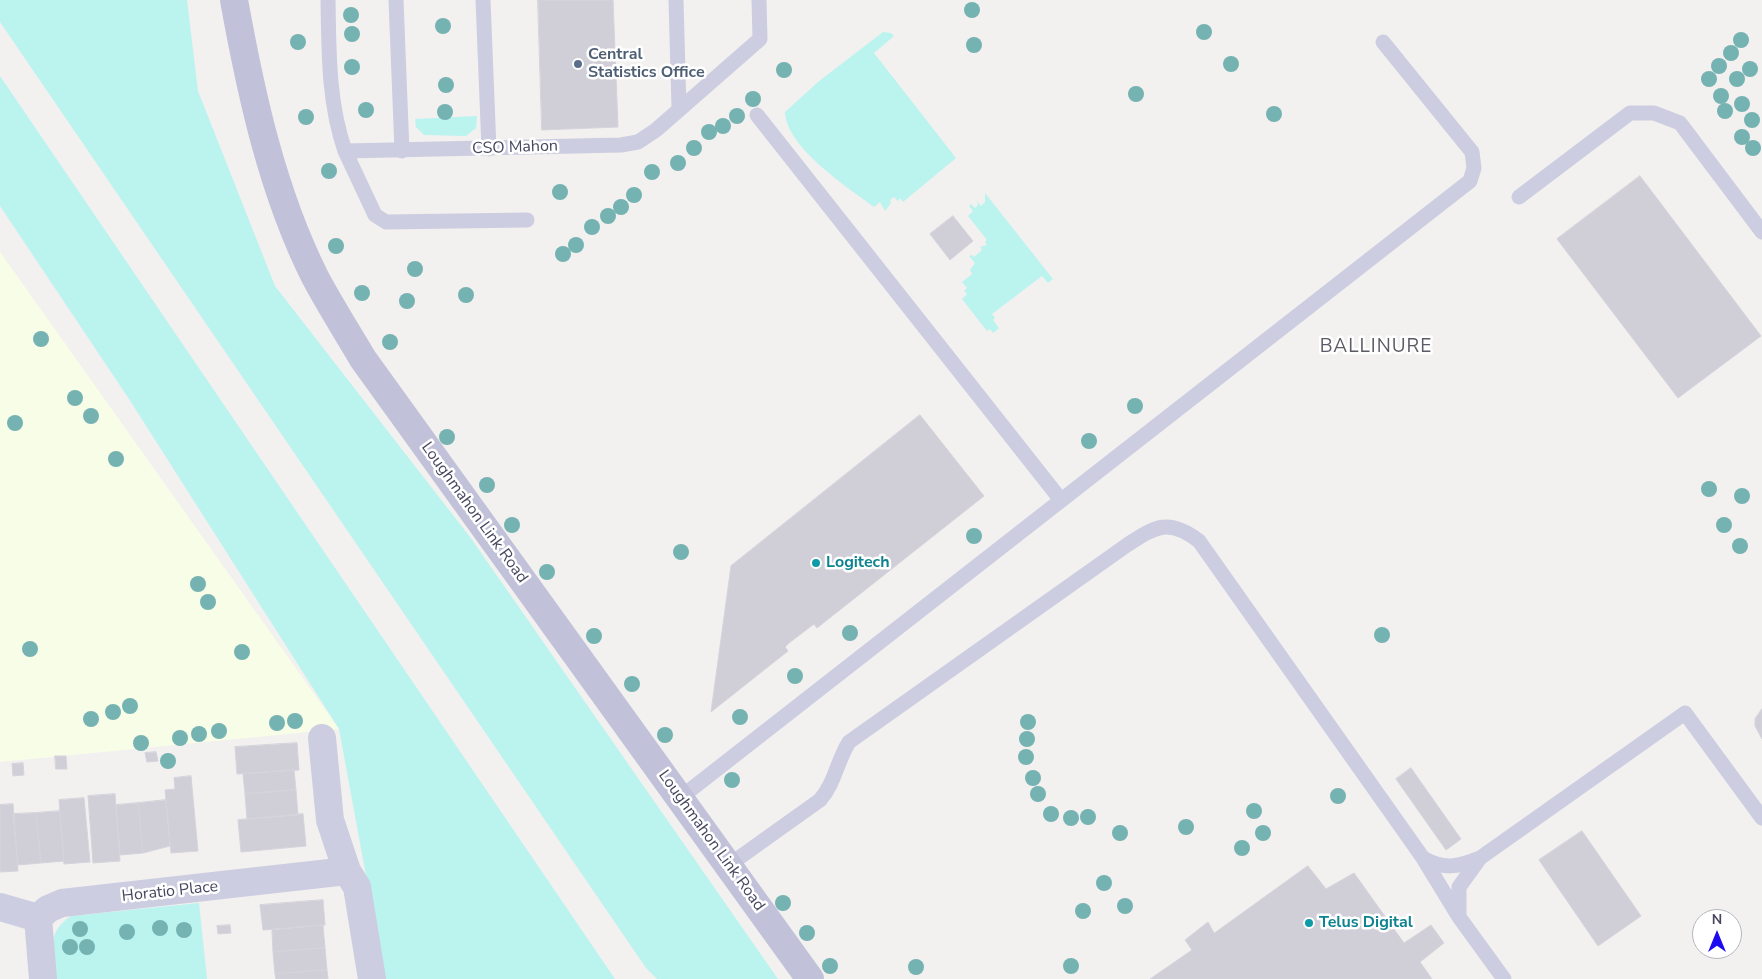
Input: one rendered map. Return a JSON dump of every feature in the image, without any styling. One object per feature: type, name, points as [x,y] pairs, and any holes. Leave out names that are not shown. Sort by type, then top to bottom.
[{"type":"main road","name":"Loughmahon Link Road","points":[[234,0],[256,110],[281,193],[315,276],[363,359],[810,979]]},
{"type":"street","points":[[322,738],[330,820],[347,871],[357,887],[372,979]]},
{"type":"street","name":"Horatio Place","points":[[38,918],[48,909],[62,903],[347,871]]},
{"type":"street","points":[[0,907],[38,918],[43,979]]},
{"type":"lane","points":[[328,0],[332,96],[338,129],[375,215],[386,222],[527,220]]},
{"type":"lane","points":[[396,0],[402,151]]},
{"type":"lane","points":[[483,0],[489,149]]},
{"type":"lane","points":[[676,0],[679,108]]},
{"type":"lane","name":"CSO Mahon","points":[[346,151],[489,149],[638,142],[656,130],[760,39],[759,0]]},
{"type":"lane","points":[[680,798],[1470,180],[1474,168],[1472,152],[1383,42]]},
{"type":"lane","points":[[1519,197],[1630,113],[1654,113],[1680,123],[1762,232]]},
{"type":"lane","points":[[757,115],[1061,500]]},
{"type":"lane","points":[[729,865],[820,800],[830,789],[842,754],[849,742],[1127,545],[1145,533],[1164,526],[1184,529],[1199,541],[1423,858],[1459,917],[1504,979]]},
{"type":"lane","points":[[1423,858],[1433,864],[1458,867],[1480,858],[1685,713],[1762,818]]},
{"type":"lane","points":[[1459,917],[1459,887],[1480,858]]},
{"type":"shaded area","points":[[0,0],[187,0],[198,91],[275,286],[470,537],[778,979],[657,979],[646,968],[0,22]]},
{"type":"shaded area","points":[[883,32],[891,33],[894,36],[874,53],[956,158],[903,202],[900,198],[898,201],[894,197],[890,200],[891,203],[885,211],[880,202],[874,207],[834,177],[806,152],[788,125],[785,112],[818,82]]},
{"type":"shaded area","points":[[0,76],[615,979],[385,979],[339,729],[129,399],[0,206]]},
{"type":"shaded area","points":[[477,116],[476,128],[466,136],[424,135],[416,127],[415,119]]},
{"type":"shaded area","points":[[985,193],[1053,279],[1048,283],[1042,276],[992,314],[995,318],[993,320],[999,328],[993,333],[990,329],[987,331],[962,299],[967,294],[964,291],[967,288],[962,282],[972,274],[970,270],[975,263],[969,256],[972,255],[974,257],[982,250],[980,247],[987,245],[985,242],[987,240],[968,216],[973,211],[969,206],[971,204],[975,208],[978,205],[977,201],[981,206],[985,202]]},
{"type":"shaded area","points":[[0,252],[339,729],[0,762]]},
{"type":"shaded area","points":[[199,903],[207,979],[55,979],[54,936],[63,922],[71,916]]},
{"type":"building","name":"Central Statistics Office","points":[[538,0],[613,0],[618,127],[542,130]]},
{"type":"building","points":[[1640,176],[1761,336],[1678,398],[1557,239]]},
{"type":"building","points":[[953,216],[973,241],[950,260],[930,234]]},
{"type":"building","name":"Logitech","points":[[920,415],[984,496],[817,628],[814,624],[789,643],[785,647],[788,651],[711,712],[731,566]]},
{"type":"building","points":[[1762,709],[1762,739],[1755,726],[1755,719]]},
{"type":"building","points":[[297,743],[299,770],[237,774],[235,747]]},
{"type":"building","points":[[156,752],[158,761],[147,762],[145,753]]},
{"type":"building","points":[[55,756],[66,756],[67,769],[56,769]]},
{"type":"building","points":[[23,763],[24,775],[13,776],[12,764]]},
{"type":"building","points":[[1411,768],[1461,839],[1446,850],[1396,779]]},
{"type":"building","points":[[294,770],[296,790],[245,794],[243,774]]},
{"type":"building","points":[[191,776],[198,851],[171,853],[165,790],[175,789],[174,778]]},
{"type":"building","points":[[296,790],[298,815],[247,819],[245,794]]},
{"type":"building","points":[[115,794],[120,861],[93,863],[88,796]]},
{"type":"building","points":[[84,798],[90,862],[64,864],[59,800]]},
{"type":"building","points":[[166,800],[170,846],[143,853],[138,803]]},
{"type":"building","points":[[138,803],[143,853],[120,855],[116,805]]},
{"type":"building","points":[[13,804],[18,871],[0,872],[0,805]]},
{"type":"building","points":[[60,811],[64,861],[41,863],[36,813]]},
{"type":"building","points":[[36,813],[41,863],[18,865],[13,814]]},
{"type":"building","points":[[303,814],[306,846],[241,852],[238,820]]},
{"type":"building","points":[[1582,831],[1641,916],[1598,946],[1539,860]]},
{"type":"building","name":"Telus Digital","points":[[1308,866],[1326,889],[1354,873],[1404,943],[1431,925],[1444,943],[1420,962],[1432,979],[1150,979],[1192,950],[1185,940],[1208,922],[1214,933]]},
{"type":"building","points":[[323,900],[325,925],[263,930],[260,905]]},
{"type":"building","points":[[230,925],[231,933],[218,934],[217,926]]},
{"type":"building","points":[[323,925],[325,948],[273,952],[272,930]]},
{"type":"building","points":[[325,948],[327,970],[275,974],[273,952]]},
{"type":"building","points":[[327,970],[328,979],[276,979],[275,974]]},
{"type":"place","name":"Central Statistics Office","points":[[578,64]]},
{"type":"place","name":"Logitech","points":[[816,563]]},
{"type":"place","name":"Telus Digital","points":[[1309,923]]},
{"type":"district","name":"BALLINURE","points":[[1376,347]]}]
